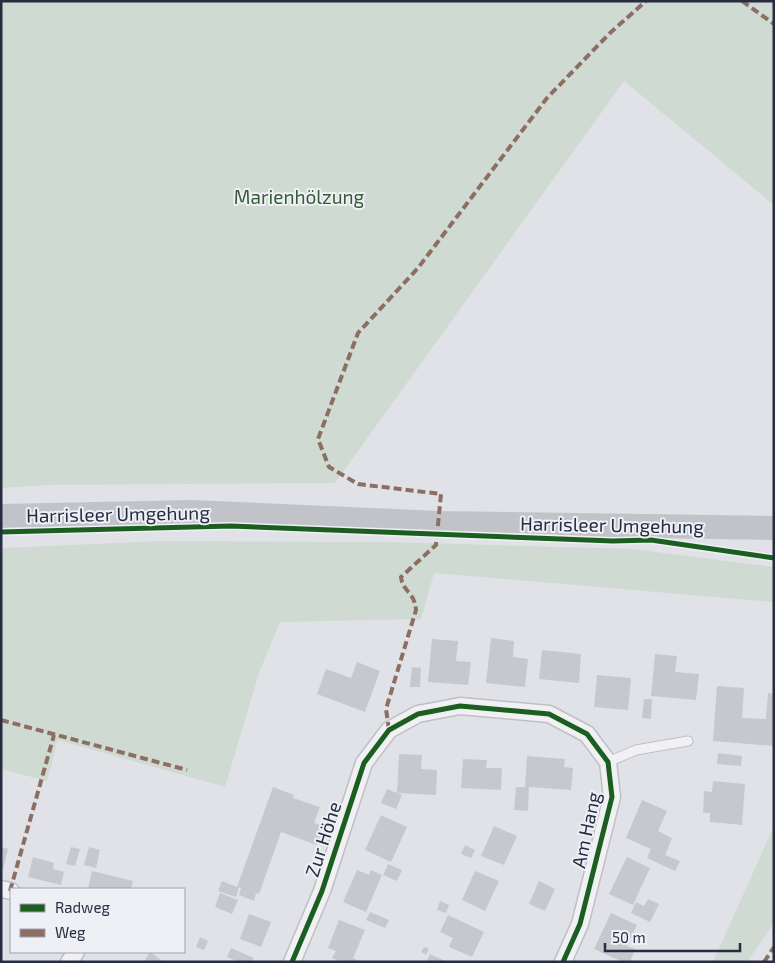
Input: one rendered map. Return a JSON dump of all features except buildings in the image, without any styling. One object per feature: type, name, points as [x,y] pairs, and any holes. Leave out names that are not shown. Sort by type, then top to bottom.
[{"type":"main road","name":"Harrisleer Umgehung","points":[[1,516],[192,512],[439,523],[774,528]]},
{"type":"street","name":"Zur Höhe","points":[[292,962],[322,890],[364,763],[390,730],[418,714],[460,706],[549,714],[587,734],[608,762]]},
{"type":"street","name":"Am Hang","points":[[563,962],[580,924],[612,798],[608,762]]},
{"type":"lane","points":[[608,762],[636,750],[688,741]]},
{"type":"green space","name":"Marienhölzung","points":[[1,1],[774,1],[774,205],[624,81],[335,483],[48,485],[1,488]]},
{"type":"green space","points":[[163,541],[389,542],[633,549],[774,567],[774,602],[434,573],[421,619],[280,622],[259,673],[225,787],[58,740],[47,781],[1,769],[1,548]]},
{"type":"green space","points":[[774,826],[774,923],[747,962],[713,962]]},
{"type":"marked path","points":[[389,730],[386,709],[416,610],[415,603],[404,586],[401,577],[436,545],[441,494],[358,484],[329,467],[318,439],[358,333],[418,268],[547,98],[610,33],[646,1]]},
{"type":"marked path","points":[[742,1],[774,24]]},
{"type":"marked path","points":[[1,720],[187,770]]},
{"type":"marked path","points":[[11,888],[54,735]]},
{"type":"marked path","points":[[764,962],[774,947]]},
{"type":"cycle path","points":[[1,532],[231,526],[613,541],[651,540],[774,558]]},
{"type":"cycle path","points":[[292,962],[322,891],[364,763],[389,730],[418,714],[460,706],[549,714],[587,734],[608,762],[612,797],[580,924],[563,962]]}]
